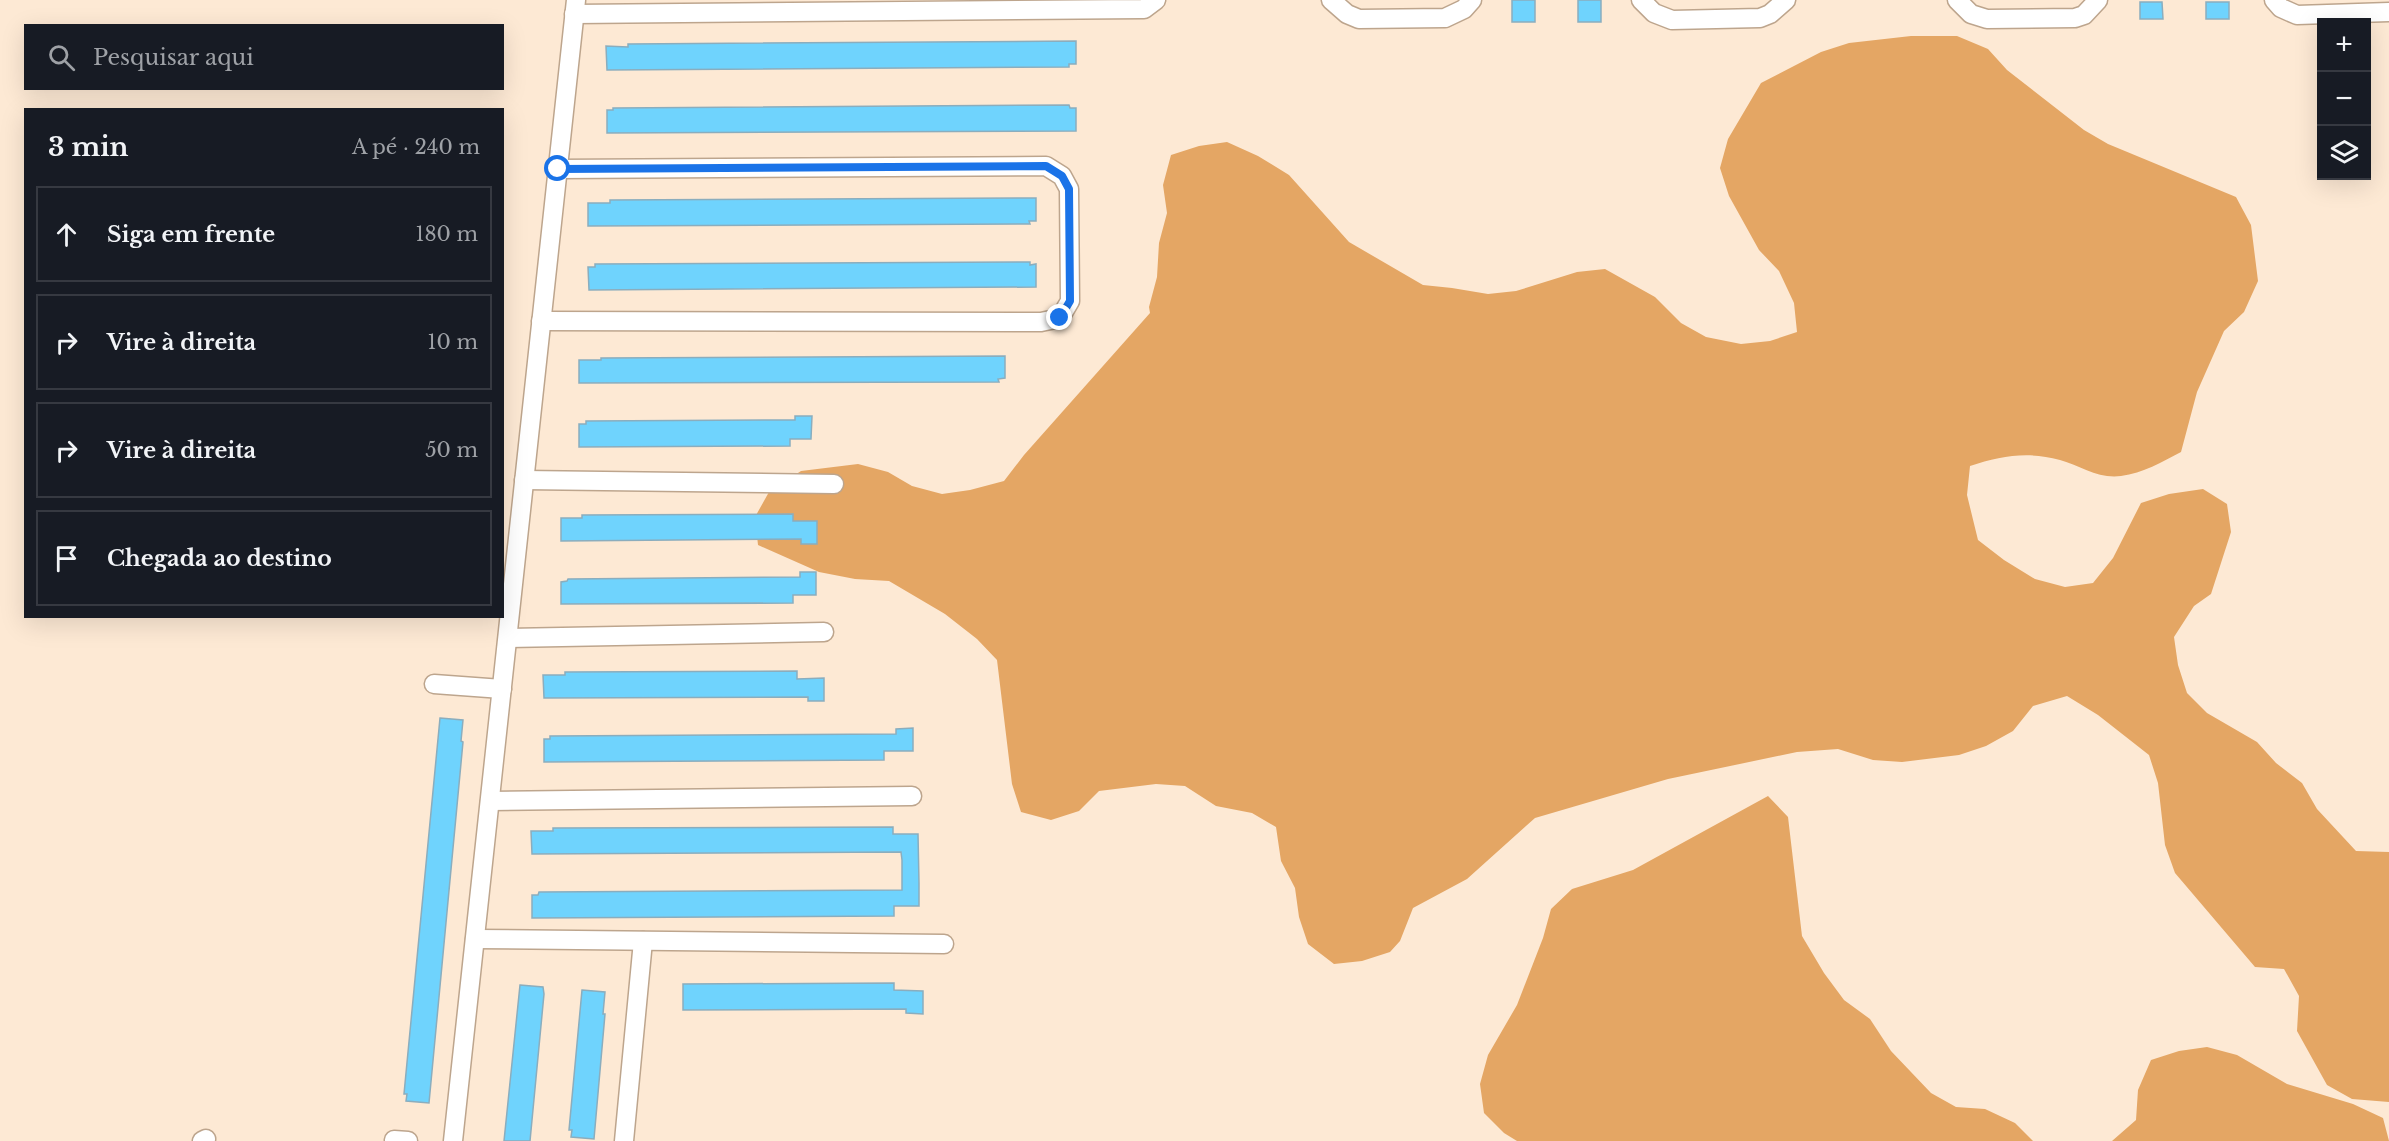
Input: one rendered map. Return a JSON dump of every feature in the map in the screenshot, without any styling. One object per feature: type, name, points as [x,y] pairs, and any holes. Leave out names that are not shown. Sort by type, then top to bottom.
[{"type":"street","points":[[453,1141],[575,7],[1144,9],[1156,0]]},
{"type":"street","points":[[1331,0],[1347,14],[1359,19],[1445,18],[1464,9],[1472,0]]},
{"type":"street","points":[[1641,0],[1654,13],[1672,20],[1760,18],[1770,14],[1786,0]]},
{"type":"street","points":[[1957,0],[1971,14],[1987,19],[2074,18],[2084,15],[2098,0]]},
{"type":"street","points":[[2274,0],[2281,8],[2297,15],[2389,12]]},
{"type":"street","points":[[541,321],[1041,322],[1060,318],[1070,301],[1069,189],[1062,176],[1046,166],[558,169]]},
{"type":"street","points":[[524,480],[834,484]]},
{"type":"street","points":[[508,638],[824,632]]},
{"type":"street","points":[[434,684],[502,689]]},
{"type":"street","points":[[490,801],[912,796]]},
{"type":"street","points":[[475,939],[944,944]]},
{"type":"street","points":[[624,1141],[643,941]]},
{"type":"shaded area","points":[[1911,36],[1957,36],[1988,49],[2007,70],[2084,130],[2108,144],[2236,197],[2251,225],[2258,281],[2244,312],[2224,331],[2197,392],[2181,452],[2145,470],[2121,476],[2097,474],[2048,457],[2025,455],[2003,457],[1970,466],[1967,495],[1978,540],[2004,560],[2035,579],[2065,587],[2093,583],[2113,558],[2141,503],[2169,494],[2203,489],[2227,504],[2231,532],[2211,594],[2194,606],[2174,637],[2178,665],[2187,693],[2207,713],[2257,742],[2276,763],[2302,783],[2317,809],[2356,851],[2389,852],[2389,1102],[2352,1099],[2327,1085],[2297,1031],[2299,996],[2284,969],[2255,967],[2175,873],[2165,845],[2158,783],[2149,755],[2098,715],[2067,696],[2033,706],[2013,731],[1986,746],[1959,755],[1902,762],[1873,760],[1838,749],[1797,752],[1668,779],[1535,818],[1467,879],[1413,908],[1400,941],[1390,952],[1362,961],[1334,964],[1308,944],[1299,917],[1295,888],[1281,861],[1276,827],[1252,813],[1216,806],[1185,786],[1156,784],[1099,791],[1079,811],[1051,820],[1021,812],[1012,784],[997,660],[977,639],[945,614],[889,581],[855,579],[819,572],[758,545],[755,517],[769,492],[801,471],[858,464],[888,472],[912,486],[942,494],[970,490],[1004,481],[1024,455],[1150,313],[1149,307],[1157,277],[1159,243],[1167,213],[1163,185],[1171,155],[1199,146],[1227,142],[1258,156],[1289,175],[1349,242],[1423,285],[1488,294],[1516,291],[1577,272],[1605,269],[1655,297],[1681,323],[1706,337],[1741,344],[1770,341],[1797,332],[1794,303],[1779,271],[1759,250],[1729,196],[1720,168],[1728,139],[1761,83],[1821,52],[1849,43]]},
{"type":"shaded area","points":[[1768,796],[1788,817],[1802,936],[1824,973],[1844,1000],[1870,1019],[1891,1051],[1931,1093],[1956,1107],[1985,1109],[2015,1123],[2033,1141],[1517,1141],[1504,1133],[1484,1113],[1480,1084],[1488,1055],[1517,1005],[1543,938],[1551,909],[1572,889],[1633,870]]},
{"type":"shaded area","points":[[2207,1047],[2237,1055],[2287,1084],[2353,1104],[2383,1118],[2389,1141],[2112,1141],[2136,1120],[2138,1090],[2151,1060],[2179,1051]]},
{"type":"building","points":[[1512,0],[1535,0],[1535,22],[1512,22]]},
{"type":"building","points":[[1578,0],[1601,0],[1601,22],[1578,22]]},
{"type":"building","points":[[2140,2],[2162,2],[2163,19],[2140,19]]},
{"type":"building","points":[[2206,2],[2229,2],[2229,19],[2206,19]]},
{"type":"building","points":[[1076,41],[1076,64],[1069,64],[1069,67],[607,70],[606,46],[628,47],[628,44]]},
{"type":"building","points":[[1069,105],[1070,108],[1076,108],[1076,131],[607,133],[607,110],[613,110],[613,108]]},
{"type":"building","points":[[1036,198],[1036,221],[1029,221],[1030,224],[588,226],[588,203],[610,203],[610,200]]},
{"type":"building","points":[[1030,262],[1030,265],[1036,264],[1036,287],[589,290],[588,267],[595,267],[595,264]]},
{"type":"building","points":[[1005,356],[1005,378],[998,379],[999,382],[579,383],[579,360],[601,360],[601,358]]},
{"type":"building","points":[[795,416],[812,416],[811,439],[790,439],[790,446],[579,447],[579,424],[586,424],[586,421],[795,420]]},
{"type":"building","points":[[793,514],[793,521],[817,521],[817,544],[801,544],[801,539],[561,541],[561,518],[582,518],[582,515]]},
{"type":"building","points":[[800,572],[816,572],[816,595],[793,595],[793,603],[561,604],[561,582],[568,579],[800,577]]},
{"type":"building","points":[[797,671],[797,679],[824,678],[824,701],[808,701],[808,697],[544,698],[543,675],[565,675],[565,672]]},
{"type":"building","points":[[440,718],[463,720],[461,741],[463,742],[429,1103],[406,1101],[407,1094],[404,1094]]},
{"type":"building","points":[[913,728],[913,751],[884,751],[884,760],[544,762],[544,739],[550,739],[550,736],[896,734],[896,729]]},
{"type":"building","points":[[893,827],[893,834],[918,834],[919,883],[919,906],[894,906],[894,916],[532,918],[532,895],[538,895],[539,892],[902,890],[902,860],[901,852],[532,854],[531,831],[553,831],[553,828]]},
{"type":"building","points":[[894,983],[894,990],[923,991],[923,1014],[906,1013],[906,1009],[683,1010],[683,984]]},
{"type":"building","points":[[520,985],[543,987],[544,994],[530,1141],[504,1141]]},
{"type":"building","points":[[582,990],[605,992],[594,1139],[571,1137],[572,1130],[569,1130]]},
{"type":"route","points":[[558,169],[1046,166],[1062,176],[1069,189],[1070,301],[1060,318]]}]
